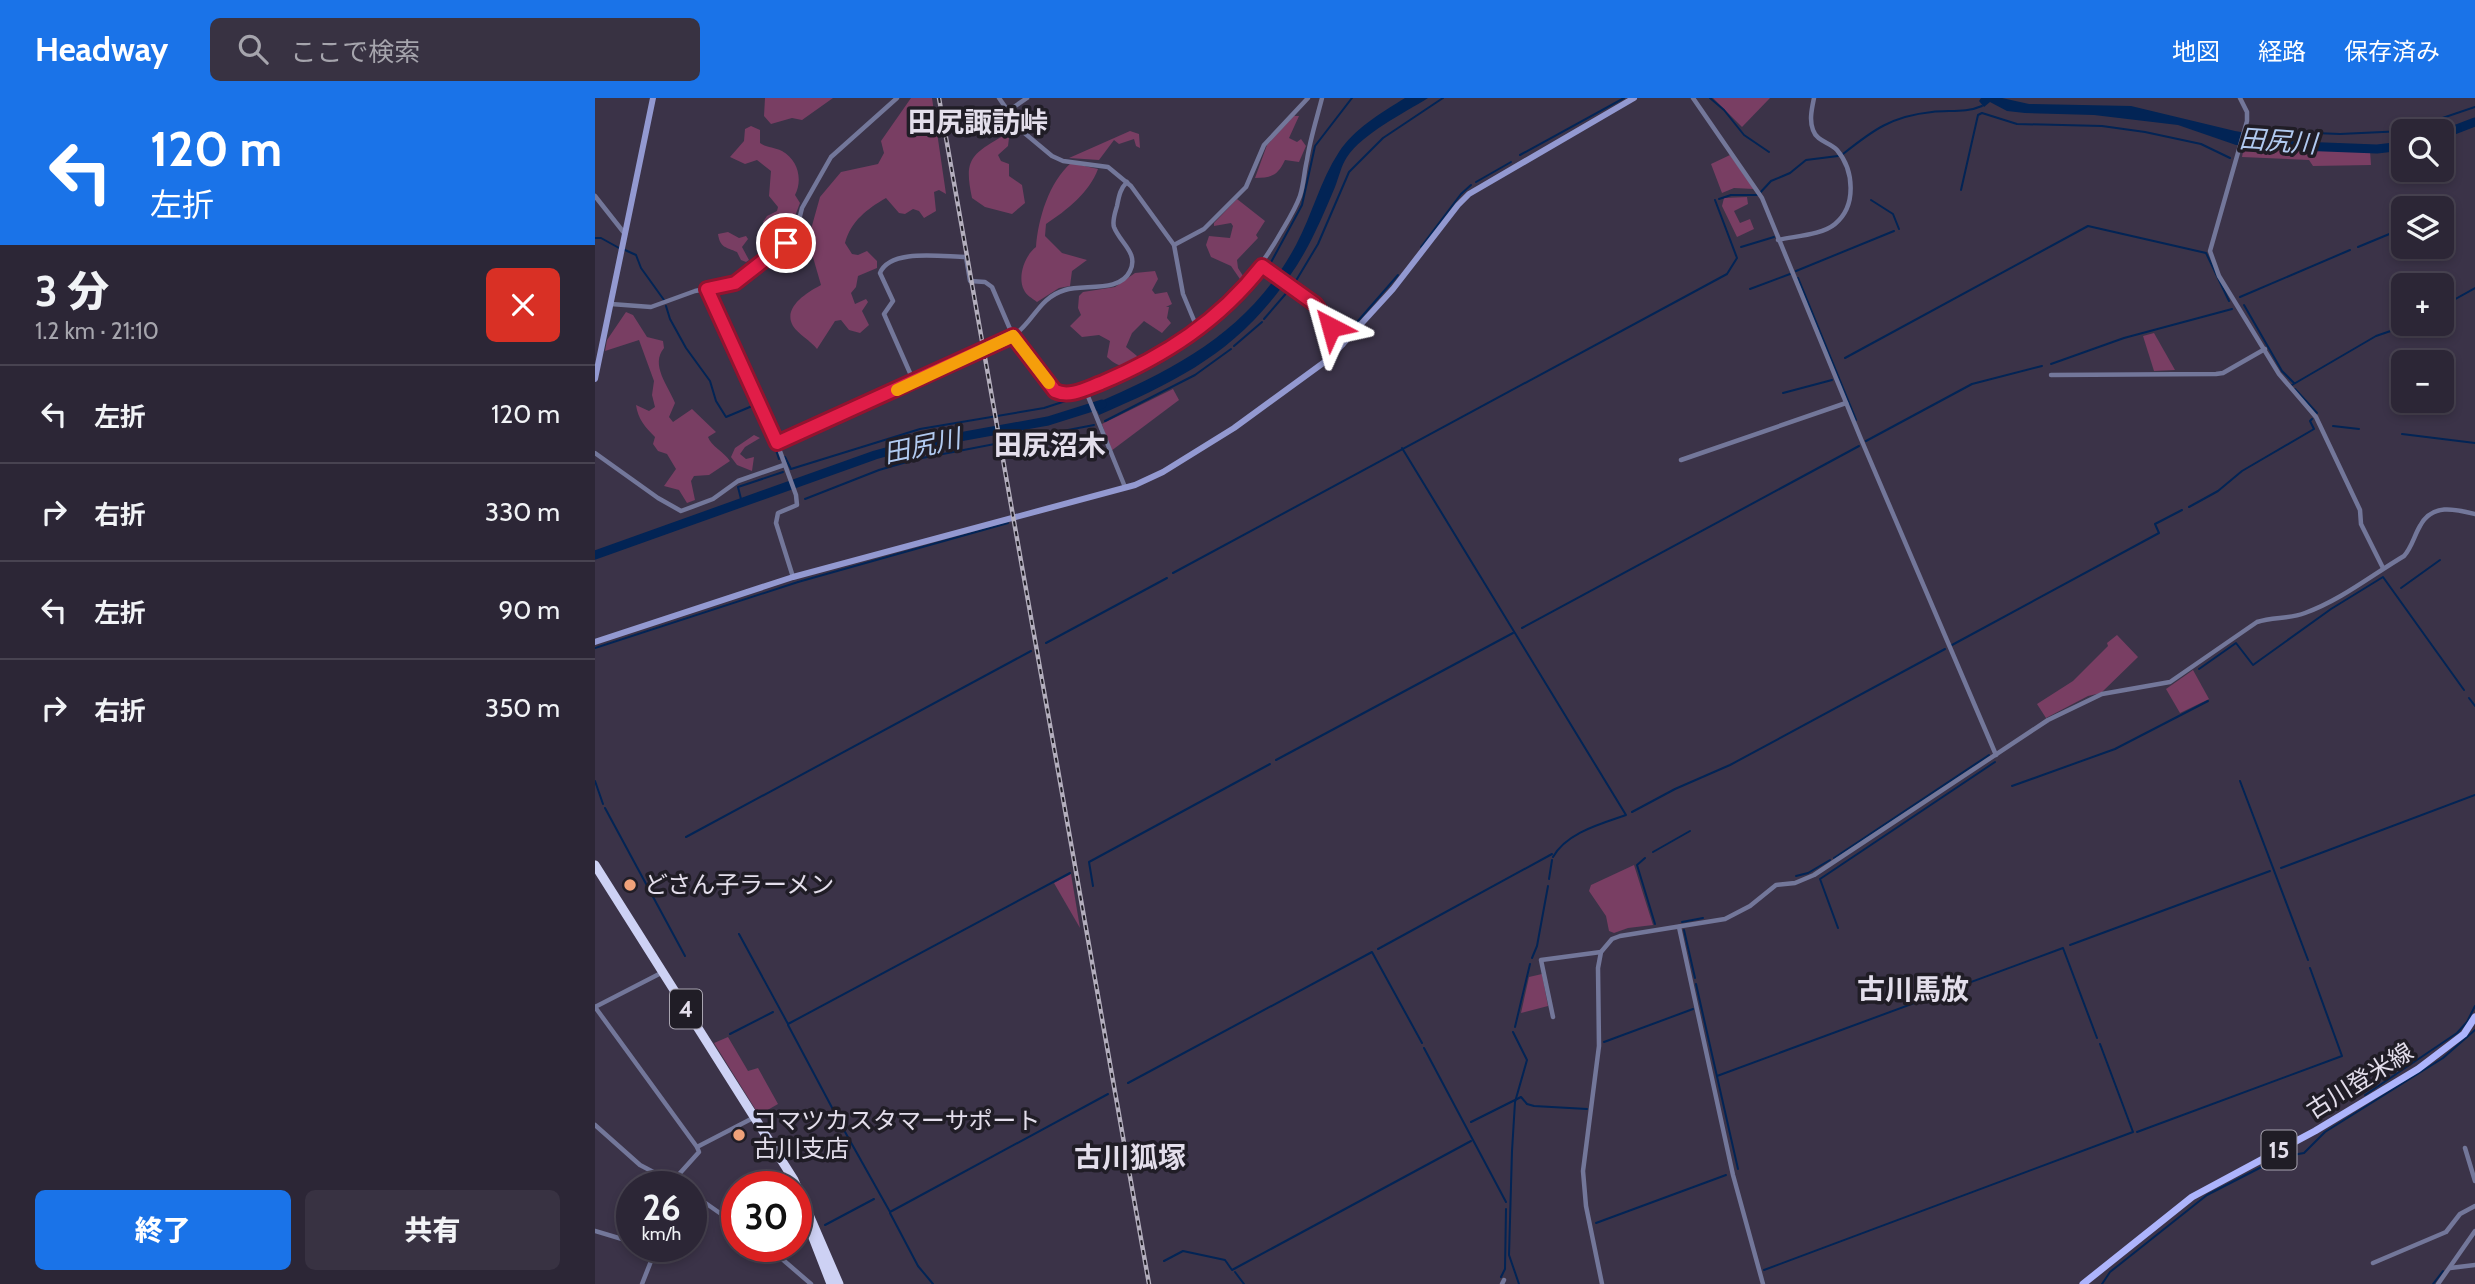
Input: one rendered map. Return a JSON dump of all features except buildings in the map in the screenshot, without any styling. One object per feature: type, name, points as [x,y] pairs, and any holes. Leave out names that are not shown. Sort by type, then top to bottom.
[{"type":"highway","name":"4","points":[[595,865],[777,1154],[807,1207],[839,1284]]},
{"type":"highway","name":"4","points":[[777,1154],[785,1171]]},
{"type":"highway","points":[[812,1236],[831,1284]]},
{"type":"main road","name":"古川登米線","points":[[2083,1284],[2192,1197],[2315,1131],[2418,1069],[2464,1034],[2475,1017]]},
{"type":"street","points":[[595,379],[653,98]]},
{"type":"street","points":[[611,304],[651,307],[735,283],[786,243],[797,228],[802,208],[831,157],[897,98]]},
{"type":"street","points":[[999,98],[1031,140],[1052,156],[1063,161],[1108,167],[1127,181],[1174,246],[1183,294],[1198,330]]},
{"type":"street","points":[[1008,111],[1027,98]]},
{"type":"street","points":[[1174,246],[1204,229],[1246,187],[1264,145],[1308,98]]},
{"type":"street","points":[[914,382],[884,314],[893,301],[880,272],[890,261],[903,256],[966,257],[970,281],[985,282],[992,287],[1013,336],[1055,391],[1062,394],[1085,389],[1139,367],[1198,330],[1239,294],[1262,266],[1299,199],[1322,98]]},
{"type":"street","points":[[595,642],[793,577],[1125,487],[1163,472],[1234,428],[1308,376],[1343,345],[1393,289],[1469,194],[1634,98]]},
{"type":"street","points":[[1693,98],[1762,198],[1996,755]]},
{"type":"street","points":[[1779,240],[1834,225],[1843,215],[1851,197],[1852,186],[1840,155],[1817,138],[1813,130],[1814,98]]},
{"type":"street","points":[[2240,98],[2247,112],[2245,130],[2210,251],[2219,276],[2279,374],[2316,416],[2360,510],[2361,524],[2383,568]]},
{"type":"street","points":[[777,443],[1013,336],[1021,331],[1042,302],[1053,295],[1066,290],[1120,282],[1130,272],[1131,253],[1113,221],[1120,190],[1127,181]]},
{"type":"street","points":[[595,196],[625,234]]},
{"type":"street","points":[[1262,266],[1315,304],[1343,345]]},
{"type":"street","points":[[707,289],[777,443],[796,495],[797,505],[778,513],[776,523],[793,577]]},
{"type":"street","points":[[2050,375],[2215,374],[2223,373],[2265,349]]},
{"type":"street","points":[[1085,389],[1125,487]]},
{"type":"street","points":[[1681,460],[1846,403]]},
{"type":"street","points":[[595,453],[681,511],[713,499],[738,481],[784,465]]},
{"type":"street","points":[[1602,1284],[1586,1206],[1583,1171],[1599,1046],[1598,968],[1601,952],[1612,939],[1725,919],[1750,906],[1776,885],[1795,883],[1814,876],[2047,720],[2102,694],[2170,682],[2257,622],[2273,617],[2302,615],[2329,603],[2408,552],[2421,523],[2429,514],[2447,508],[2475,514]]},
{"type":"street","points":[[1679,927],[1733,1175],[1763,1284]]},
{"type":"street","points":[[1553,1017],[1541,960],[1601,952]]},
{"type":"street","points":[[663,972],[595,1007],[697,1147],[699,1152],[682,1171]]},
{"type":"street","points":[[697,1147],[753,1117]]},
{"type":"street","points":[[595,1125],[640,1165],[651,1171]]},
{"type":"street","points":[[2465,1147],[2475,1181]]},
{"type":"street","points":[[2373,1263],[2446,1232],[2460,1214],[2475,1206]]},
{"type":"street","points":[[595,1231],[616,1237]]},
{"type":"street","points":[[2438,1284],[2475,1231]]},
{"type":"street","points":[[642,1284],[651,1262]]},
{"type":"street","points":[[786,1262],[811,1284]]},
{"type":"street","points":[[2449,1268],[2475,1265]]},
{"type":"shaded area","points":[[765,98],[833,98],[802,120],[792,118],[771,124],[764,116]]},
{"type":"shaded area","points":[[911,98],[932,98],[946,194],[939,190],[934,192],[936,211],[924,218],[919,211],[913,209],[905,214],[899,213],[886,198],[866,211],[856,222],[845,243],[852,254],[858,255],[867,251],[877,261],[877,268],[858,276],[856,287],[851,293],[855,304],[866,299],[868,302],[862,311],[869,325],[860,333],[849,330],[841,320],[835,321],[817,349],[795,329],[791,313],[798,301],[821,285],[808,240],[820,197],[841,172],[878,164],[884,153],[881,141]]},
{"type":"shaded area","points":[[1713,98],[1770,98],[1742,127]]},
{"type":"shaded area","points":[[1294,116],[1299,116],[1289,138],[1297,142],[1301,139],[1306,146],[1299,162],[1285,160],[1274,175],[1255,178],[1267,145]]},
{"type":"shaded area","points":[[751,126],[760,130],[760,143],[779,150],[792,159],[799,176],[795,195],[800,203],[795,216],[784,225],[784,235],[780,238],[763,222],[767,216],[777,211],[778,207],[769,196],[771,171],[757,160],[745,164],[730,157],[744,141],[745,129]]},
{"type":"shaded area","points":[[1130,131],[1139,134],[1140,148],[1136,146],[1134,139],[1119,144],[1114,140],[1099,160],[1069,158]]},
{"type":"shaded area","points":[[1003,136],[1009,138],[1008,146],[998,155],[1001,161],[1009,164],[1009,176],[1022,185],[1025,203],[1012,214],[985,207],[972,198],[970,185],[972,160],[983,148]]},
{"type":"shaded area","points":[[2244,147],[2370,151],[2371,165],[2313,166],[2309,160],[2242,157]]},
{"type":"shaded area","points":[[1730,155],[1754,189],[1734,188],[1722,193],[1711,164]]},
{"type":"shaded area","points":[[1071,163],[1098,169],[1083,193],[1046,224],[1045,236],[1062,253],[1087,260],[1072,271],[1070,286],[1059,288],[1037,302],[1028,295],[1022,285],[1023,267],[1036,247],[1042,213],[1051,191]]},
{"type":"shaded area","points":[[1747,197],[1748,204],[1734,211],[1740,223],[1750,219],[1754,229],[1737,237],[1722,206],[1724,198]]},
{"type":"shaded area","points":[[1237,199],[1265,221],[1256,235],[1258,238],[1237,260],[1238,268],[1245,279],[1242,282],[1231,266],[1211,257],[1206,245],[1209,236],[1230,238],[1233,226],[1231,223],[1214,226],[1214,223]]},
{"type":"shaded area","points":[[728,232],[739,238],[746,236],[748,239],[742,247],[749,260],[741,260],[737,252],[722,245],[718,234]]},
{"type":"shaded area","points":[[1155,271],[1158,279],[1152,290],[1155,294],[1167,292],[1172,304],[1166,307],[1169,307],[1167,318],[1171,323],[1162,333],[1144,321],[1132,333],[1126,347],[1137,356],[1136,365],[1120,366],[1107,357],[1110,341],[1099,335],[1082,337],[1070,326],[1081,315],[1078,308],[1079,296],[1083,292],[1115,287],[1135,273]]},
{"type":"shaded area","points":[[626,312],[633,315],[647,337],[663,341],[659,368],[675,403],[669,417],[673,422],[692,409],[716,432],[708,437],[730,461],[709,475],[694,476],[691,481],[695,500],[687,503],[679,490],[664,486],[676,469],[667,454],[658,451],[653,444],[655,437],[637,410],[636,405],[649,411],[655,407],[652,395],[654,381],[639,340],[605,351],[607,340]]},
{"type":"shaded area","points":[[2154,333],[2175,370],[2154,371],[2143,336]]},
{"type":"shaded area","points":[[1173,389],[1179,400],[1111,451],[1102,424]]},
{"type":"shaded area","points":[[754,435],[760,438],[745,447],[740,454],[746,459],[754,457],[752,471],[737,465],[731,457],[735,448]]},
{"type":"shaded area","points":[[2117,635],[2138,657],[2101,693],[2088,696],[2046,718],[2037,704],[2073,681]]},
{"type":"shaded area","points":[[2193,670],[2209,699],[2180,713],[2166,689]]},
{"type":"shaded area","points":[[1634,865],[1653,925],[1614,933],[1609,931],[1606,916],[1589,891],[1591,885]]},
{"type":"shaded area","points":[[1071,874],[1080,928],[1054,883]]},
{"type":"shaded area","points":[[1542,974],[1548,1006],[1521,1013],[1529,977]]},
{"type":"shaded area","points":[[728,1037],[748,1071],[758,1068],[778,1104],[759,1115],[714,1043]]},
{"type":"water","points":[[1405,98],[1428,98],[1373,132],[1354,148],[1343,164],[1320,222],[1303,255],[1269,303],[1249,325],[1181,376],[1099,415],[1094,404],[1183,360],[1235,323],[1278,274],[1296,245],[1327,175],[1345,144],[1360,129]]},
{"type":"water","points":[[1981,98],[2002,98],[2029,104],[2131,106],[2235,131],[2288,140],[2285,150],[2236,145],[2178,125],[2094,115],[2007,111],[1990,102],[1984,107],[1979,101]]},
{"type":"waterway","points":[[1269,266],[1302,205],[1315,146],[1352,98]]},
{"type":"waterway","points":[[1294,284],[1318,244],[1349,172],[1383,138],[1443,98]]},
{"type":"waterway","points":[[1520,155],[1624,98]]},
{"type":"waterway","points":[[1710,98],[1724,110],[1744,135],[1769,152]]},
{"type":"waterway","points":[[1843,154],[1874,131],[1905,117],[1982,106]]},
{"type":"waterway","points":[[2290,132],[2340,134],[2404,131],[2475,107]]},
{"type":"waterway","points":[[1961,190],[1978,115],[1982,113],[2017,124],[2102,126],[2145,132],[2201,144],[2230,158]]},
{"type":"waterway","name":"田尻川","points":[[2454,130],[2475,122]]},
{"type":"waterway","name":"田尻川","points":[[2275,145],[2391,147]]},
{"type":"waterway","points":[[1719,199],[1731,195],[1758,195],[1771,181],[1790,173],[1806,160],[1838,156]]},
{"type":"waterway","points":[[1476,182],[1511,162]]},
{"type":"waterway","points":[[1421,247],[1461,194],[1471,185]]},
{"type":"waterway","points":[[1173,573],[1727,274],[1737,258],[1715,200]]},
{"type":"waterway","points":[[1871,200],[1893,214],[1899,229]]},
{"type":"waterway","points":[[1845,358],[2088,226],[2206,253],[2229,301]]},
{"type":"waterway","points":[[1796,271],[1894,231]]},
{"type":"waterway","points":[[2358,247],[2391,233]]},
{"type":"waterway","points":[[1741,247],[1774,237]]},
{"type":"waterway","points":[[595,238],[601,238],[619,248]]},
{"type":"waterway","points":[[625,250],[636,255],[641,268],[664,300]]},
{"type":"waterway","points":[[2240,297],[2350,250]]},
{"type":"waterway","points":[[1093,391],[1143,369],[1187,343],[1227,311],[1265,271]]},
{"type":"waterway","points":[[1750,289],[1790,274]]},
{"type":"waterway","points":[[1344,337],[1398,275]]},
{"type":"waterway","points":[[1798,278],[1856,420]]},
{"type":"waterway","points":[[2454,300],[2475,288]]},
{"type":"waterway","points":[[1264,319],[1289,290]]},
{"type":"waterway","points":[[2244,305],[2282,371],[2294,383]]},
{"type":"waterway","points":[[666,306],[686,348],[710,381],[716,401],[726,417],[757,404],[770,434]]},
{"type":"waterway","points":[[2051,364],[2124,338],[2232,309]]},
{"type":"waterway","points":[[1234,346],[1262,322]]},
{"type":"waterway","points":[[2292,385],[2376,336],[2391,331]]},
{"type":"waterway","points":[[1105,421],[1195,375],[1231,349]]},
{"type":"waterway","points":[[1866,441],[1972,384],[2042,366]]},
{"type":"waterway","points":[[1783,393],[1832,380]]},
{"type":"waterway","points":[[2295,389],[2317,413]]},
{"type":"waterway","points":[[785,457],[791,469],[920,429],[1044,408],[1081,396]]},
{"type":"waterway","name":"田尻川","points":[[595,555],[875,455],[904,447],[1048,421],[1102,404]]},
{"type":"waterway","points":[[2189,507],[2218,491],[2242,471],[2314,429],[2310,421],[2312,419]]},
{"type":"waterway","points":[[805,499],[879,470],[917,459],[1094,425]]},
{"type":"waterway","points":[[2333,426],[2359,429]]},
{"type":"waterway","points":[[2402,434],[2475,443]]},
{"type":"waterway","points":[[1522,628],[1859,446]]},
{"type":"waterway","points":[[1402,448],[1626,815],[1575,836],[1553,857]]},
{"type":"waterway","points":[[776,450],[779,459]]},
{"type":"waterway","points":[[742,503],[738,487],[783,472]]},
{"type":"waterway","points":[[1952,645],[2159,533],[2155,524],[2182,510]]},
{"type":"waterway","points":[[595,648],[798,582],[1008,523]]},
{"type":"waterway","points":[[2401,588],[2440,560]]},
{"type":"waterway","points":[[2199,669],[2236,643],[2253,665],[2331,609],[2383,577],[2464,690]]},
{"type":"waterway","points":[[1046,643],[1167,578]]},
{"type":"waterway","points":[[1276,760],[1513,633]]},
{"type":"waterway","points":[[1632,812],[1675,789],[1730,765],[1945,649]]},
{"type":"waterway","points":[[686,837],[1031,651]]},
{"type":"waterway","points":[[2469,698],[2475,706]]},
{"type":"waterway","points":[[2012,786],[2115,749],[2208,701]]},
{"type":"waterway","points":[[1834,858],[1989,755]]},
{"type":"waterway","points":[[1838,928],[1820,879],[1995,762]]},
{"type":"waterway","points":[[1093,886],[1089,862],[1270,764]]},
{"type":"waterway","points":[[595,781],[603,804]]},
{"type":"waterway","points":[[2240,781],[2308,960]]},
{"type":"waterway","points":[[2281,868],[2475,795]]},
{"type":"waterway","points":[[605,808],[685,956]]},
{"type":"waterway","points":[[1653,852],[1690,831]]},
{"type":"waterway","points":[[1378,949],[1552,854]]},
{"type":"waterway","points":[[1645,858],[1637,865],[1655,924]]},
{"type":"waterway","points":[[1549,879],[1552,860]]},
{"type":"waterway","points":[[1796,876],[1808,873],[1830,860]]},
{"type":"waterway","points":[[2070,945],[2270,871]]},
{"type":"waterway","points":[[739,934],[788,1024],[1070,873]]},
{"type":"waterway","points":[[1532,958],[1537,946],[1548,886]]},
{"type":"waterway","points":[[1682,922],[1703,918]]},
{"type":"waterway","points":[[1684,930],[1695,978]]},
{"type":"waterway","points":[[1717,1076],[2063,948],[2097,1038]]},
{"type":"waterway","points":[[1128,1083],[1372,952],[1422,1043]]},
{"type":"waterway","points":[[1515,1027],[1530,964]]},
{"type":"waterway","points":[[2137,1132],[2342,1056],[2310,968]]},
{"type":"waterway","points":[[1696,984],[1738,1169]]},
{"type":"waterway","points":[[2365,1095],[2457,1033],[2467,1022],[2475,1006]]},
{"type":"waterway","points":[[1604,1042],[1693,1009]]},
{"type":"waterway","points":[[730,1034],[773,1012]]},
{"type":"waterway","points":[[788,1025],[837,1117]]},
{"type":"waterway","points":[[2102,1284],[2110,1272],[2207,1195],[2281,1157],[2304,1153],[2325,1132],[2443,1058],[2475,1030]]},
{"type":"waterway","points":[[1513,1032],[1527,1060],[1515,1102],[1512,1151],[1509,1255],[1519,1284]]},
{"type":"waterway","points":[[1764,1270],[2133,1132],[2100,1044]]},
{"type":"waterway","points":[[1424,1048],[1506,1202]]},
{"type":"waterway","points":[[840,1123],[890,1212],[1108,1094]]},
{"type":"waterway","points":[[1471,1122],[1521,1097],[1527,1104],[1534,1106],[1587,1109]]},
{"type":"waterway","points":[[1164,1261],[1183,1251],[1225,1260],[1232,1270],[1471,1141]]},
{"type":"waterway","points":[[1596,1223],[1726,1175]]},
{"type":"waterway","points":[[825,1225],[874,1199]]},
{"type":"waterway","points":[[1501,1277],[1505,1269],[1506,1209]]},
{"type":"waterway","points":[[890,1213],[918,1266],[933,1284]]},
{"type":"waterway","points":[[2433,1284],[2443,1271]]},
{"type":"waterway","points":[[1235,1272],[1244,1284]]},
{"type":"railway","points":[[939,98],[1149,1284]]},
{"type":"slow traffic","points":[[897,390],[1013,336],[1049,383]]},
{"type":"place","name":"どさん子ラーメン","points":[[630,885]]},
{"type":"place","name":"コマツカスタマーサポート 古川支店","points":[[739,1135]]},
{"type":"district","name":"田尻諏訪峠","points":[[978,122]]},
{"type":"district","name":"田尻沼木","points":[[1050,445]]},
{"type":"district","name":"古川馬放","points":[[1913,989]]},
{"type":"district","name":"古川狐塚","points":[[1130,1157]]},
{"type":"route","points":[[786,243],[735,283],[707,289],[777,443],[1013,336],[1055,391],[1062,394],[1080,391],[1139,367],[1198,330],[1239,294],[1262,266],[1315,304],[1331,327]]}]
